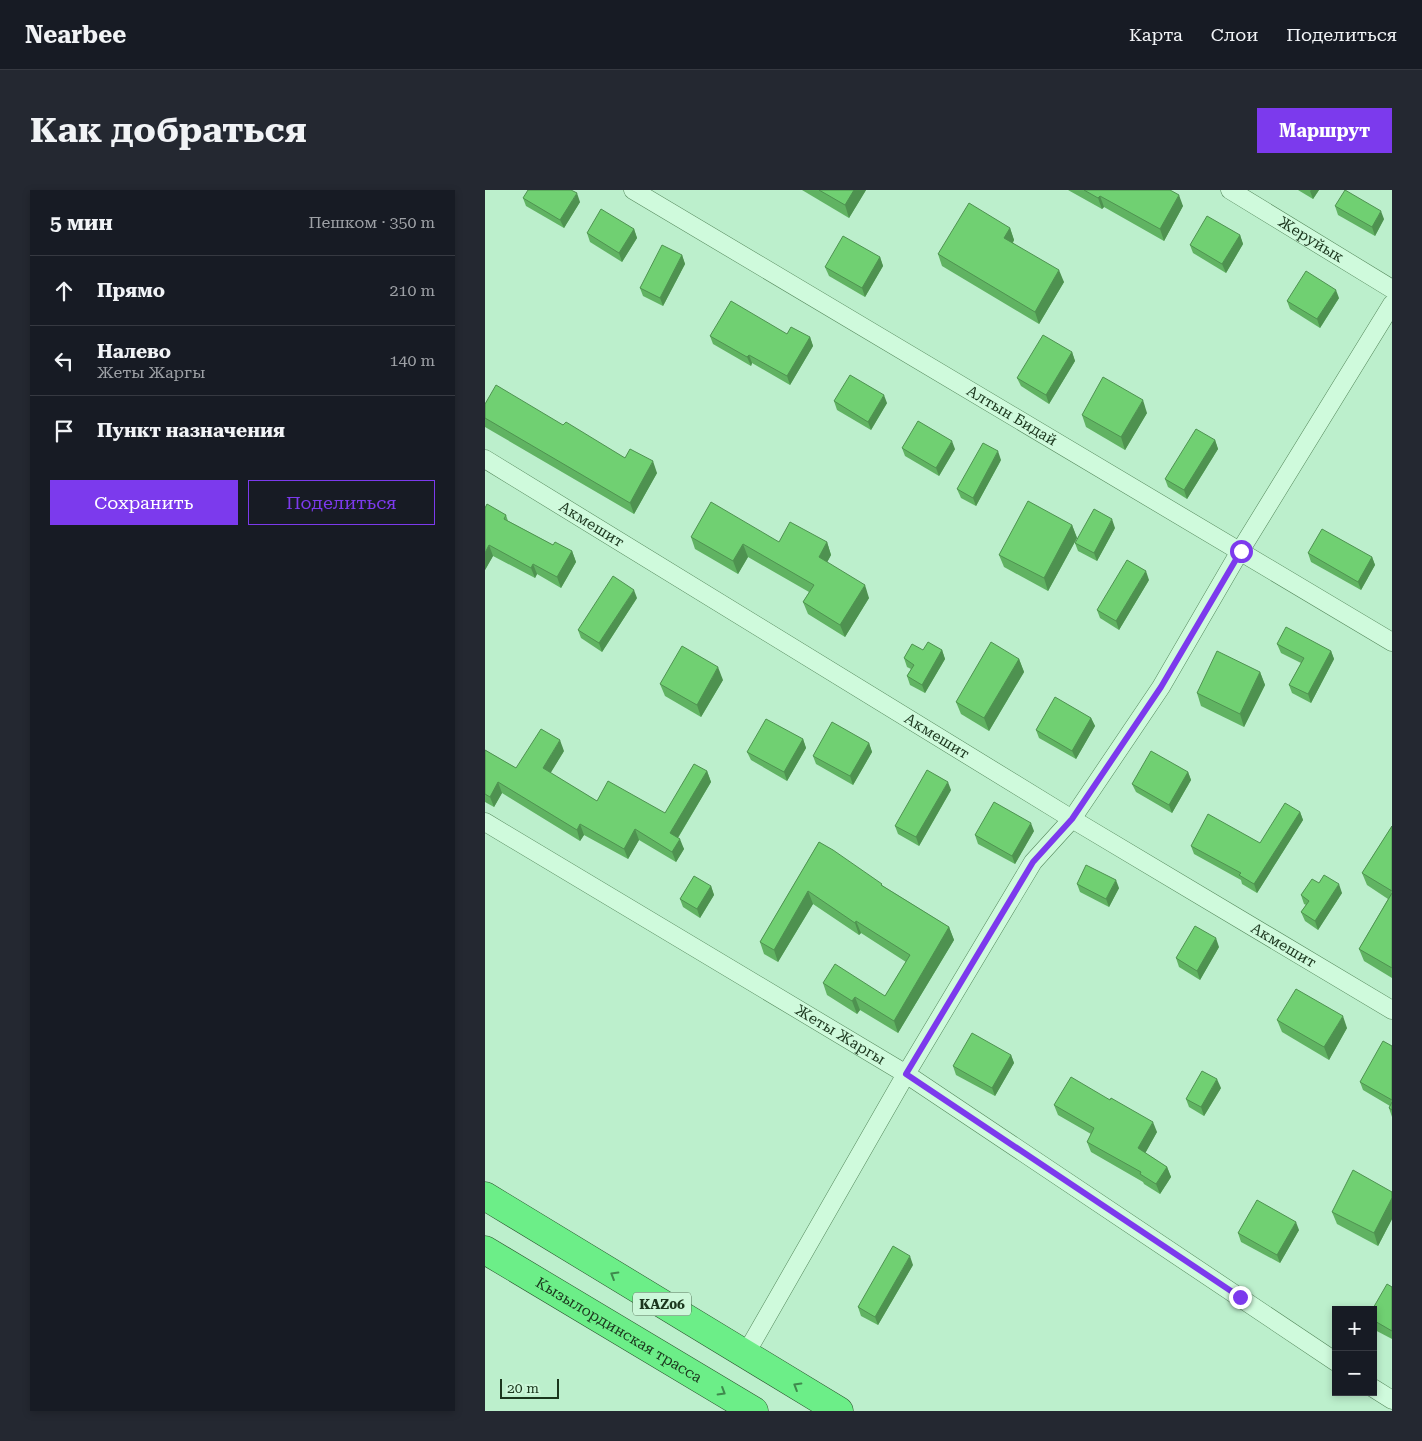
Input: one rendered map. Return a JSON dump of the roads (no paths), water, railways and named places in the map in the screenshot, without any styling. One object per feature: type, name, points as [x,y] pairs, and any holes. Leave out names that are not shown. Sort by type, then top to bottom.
[{"type":"highway","name":"KАZ06","points":[[485,1196],[839,1411]]},
{"type":"highway","name":"Кызылординская трасса","points":[[485,1250],[754,1411]]},
{"type":"street","name":"Алтын Бидай","points":[[633,190],[1392,642]]},
{"type":"street","name":"Жеруйык","points":[[1230,190],[1392,289]]},
{"type":"street","points":[[745,1355],[906,1074],[1033,862],[1072,819],[1161,687],[1241,551],[1392,304]]},
{"type":"street","name":"Акмешит","points":[[485,459],[1072,819],[1392,1010]]},
{"type":"street","name":"Жеты Жаргы","points":[[485,822],[906,1074],[1332,1359]]},
{"type":"street","points":[[1377,1391],[1392,1400]]}]
